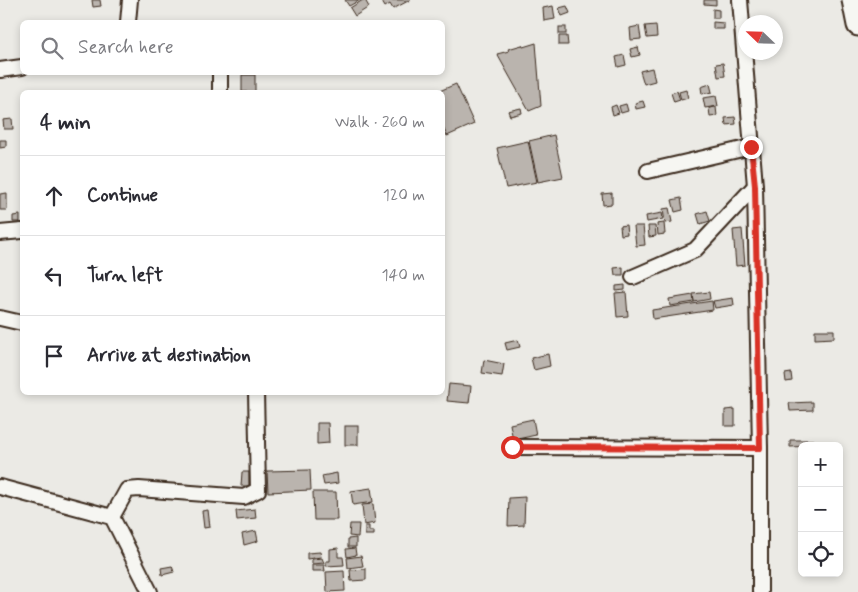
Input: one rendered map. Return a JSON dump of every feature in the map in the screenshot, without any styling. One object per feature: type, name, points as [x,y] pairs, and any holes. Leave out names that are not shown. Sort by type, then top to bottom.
[{"type":"highway","points":[[853,0],[858,25]]},
{"type":"street","points":[[128,20],[130,0]]},
{"type":"street","points":[[740,0],[755,186],[760,448],[760,592]]},
{"type":"street","points":[[0,70],[20,67]]},
{"type":"street","points":[[220,75],[220,90]]},
{"type":"street","points":[[648,171],[751,147]]},
{"type":"street","points":[[633,277],[695,250],[755,186]]},
{"type":"street","points":[[0,233],[20,231]]},
{"type":"street","points":[[0,318],[20,323]]},
{"type":"street","points":[[112,517],[127,490],[139,489],[244,497],[258,490],[256,395]]},
{"type":"street","points":[[512,447],[760,448]]},
{"type":"street","points":[[0,487],[112,517],[150,592]]},
{"type":"building","points":[[92,0],[100,0],[101,6],[93,7]]},
{"type":"building","points":[[345,0],[360,0],[349,6]]},
{"type":"building","points":[[365,0],[369,7],[355,16],[350,8]]},
{"type":"building","points":[[381,0],[410,0],[393,9],[390,4],[385,7]]},
{"type":"building","points":[[704,0],[716,0],[716,5],[704,4]]},
{"type":"building","points":[[553,6],[555,19],[544,21],[543,8]]},
{"type":"building","points":[[567,6],[570,13],[562,16],[559,8]]},
{"type":"building","points":[[713,9],[719,10],[719,18],[713,18]]},
{"type":"building","points":[[713,22],[724,23],[724,29],[713,29]]},
{"type":"building","points":[[656,25],[657,37],[647,38],[645,26]]},
{"type":"building","points":[[639,26],[641,39],[631,40],[630,28]]},
{"type":"building","points":[[559,27],[566,27],[566,34],[559,34]]},
{"type":"building","points":[[559,36],[567,36],[568,45],[559,45]]},
{"type":"building","points":[[536,43],[541,106],[529,111],[497,54],[522,45],[523,47]]},
{"type":"building","points":[[638,47],[640,55],[632,57],[630,49]]},
{"type":"building","points":[[624,55],[626,65],[618,67],[616,57]]},
{"type":"building","points":[[723,63],[725,76],[718,77],[716,64]]},
{"type":"building","points":[[652,68],[655,81],[644,84],[640,71]]},
{"type":"building","points":[[242,75],[255,75],[255,90],[242,90]]},
{"type":"building","points":[[456,84],[474,124],[447,136],[445,132],[445,90],[442,90]]},
{"type":"building","points":[[710,84],[712,92],[702,94],[701,87]]},
{"type":"building","points":[[686,90],[688,98],[681,100],[679,92]]},
{"type":"building","points":[[677,91],[680,100],[674,102],[671,93]]},
{"type":"building","points":[[716,96],[718,106],[705,108],[703,98]]},
{"type":"building","points":[[643,101],[645,107],[636,109],[635,103]]},
{"type":"building","points":[[626,104],[628,111],[621,113],[619,106]]},
{"type":"building","points":[[616,105],[619,113],[613,115],[611,107]]},
{"type":"building","points":[[716,107],[717,116],[710,117],[709,108]]},
{"type":"building","points":[[521,108],[522,113],[510,116],[508,111]]},
{"type":"building","points":[[735,117],[736,124],[726,125],[725,118]]},
{"type":"building","points":[[12,119],[13,129],[4,129],[3,120]]},
{"type":"building","points":[[554,135],[563,177],[538,182],[529,141]]},
{"type":"building","points":[[0,140],[6,140],[6,147],[0,148]]},
{"type":"building","points":[[528,141],[537,182],[506,188],[497,148]]},
{"type":"building","points":[[7,193],[7,210],[0,210],[0,194]]},
{"type":"building","points":[[612,193],[612,204],[603,205],[602,194]]},
{"type":"building","points":[[681,198],[683,210],[675,212],[672,200]]},
{"type":"building","points":[[669,208],[672,222],[665,223],[663,209]]},
{"type":"building","points":[[707,211],[710,221],[700,224],[697,214]]},
{"type":"building","points":[[662,213],[663,219],[647,222],[646,216]]},
{"type":"building","points":[[20,215],[20,222],[13,222],[13,216]]},
{"type":"building","points":[[664,223],[665,234],[658,235],[657,224]]},
{"type":"building","points":[[626,225],[627,234],[621,235],[620,226]]},
{"type":"building","points":[[634,226],[643,226],[645,245],[636,246]]},
{"type":"building","points":[[648,226],[655,226],[656,236],[649,237]]},
{"type":"building","points":[[742,229],[745,265],[736,266],[733,230]]},
{"type":"building","points":[[623,267],[623,275],[615,275],[614,268]]},
{"type":"building","points":[[625,285],[625,290],[616,291],[616,286]]},
{"type":"building","points":[[626,292],[628,316],[617,317],[615,293]]},
{"type":"building","points":[[709,292],[710,299],[694,302],[693,294]]},
{"type":"building","points":[[693,295],[694,302],[670,306],[669,299]]},
{"type":"building","points":[[733,298],[734,305],[715,308],[713,301]]},
{"type":"building","points":[[712,301],[713,310],[653,319],[652,310]]},
{"type":"building","points":[[815,330],[834,330],[834,338],[815,339]]},
{"type":"building","points":[[518,340],[520,347],[507,350],[505,343]]},
{"type":"building","points":[[548,354],[550,366],[534,370],[531,358]]},
{"type":"building","points":[[484,360],[504,364],[502,376],[482,373]]},
{"type":"building","points":[[791,373],[792,381],[786,382],[785,374]]},
{"type":"building","points":[[449,384],[471,386],[469,403],[447,401]]},
{"type":"building","points":[[813,402],[813,410],[790,411],[789,403]]},
{"type":"building","points":[[735,409],[735,426],[725,426],[725,410]]},
{"type":"building","points":[[533,419],[536,435],[513,440],[510,424]]},
{"type":"building","points":[[317,423],[328,423],[329,443],[317,444]]},
{"type":"building","points":[[345,426],[358,426],[358,445],[345,445]]},
{"type":"building","points":[[790,440],[813,440],[813,442],[798,442],[798,447],[790,447]]},
{"type":"building","points":[[310,470],[311,490],[268,492],[267,471]]},
{"type":"building","points":[[242,472],[249,472],[249,486],[241,486]]},
{"type":"building","points":[[337,473],[338,483],[324,485],[322,476]]},
{"type":"building","points":[[371,488],[373,502],[353,505],[351,491]]},
{"type":"building","points":[[313,492],[336,492],[337,520],[314,520]]},
{"type":"building","points":[[525,497],[524,525],[508,526],[509,498]]},
{"type":"building","points":[[373,504],[375,523],[364,525],[362,505]]},
{"type":"building","points":[[255,509],[256,518],[237,520],[236,511]]},
{"type":"building","points":[[208,510],[210,527],[204,528],[202,511]]},
{"type":"building","points":[[350,524],[359,524],[358,537],[349,536]]},
{"type":"building","points":[[365,526],[369,526],[369,531],[374,531],[374,535],[365,535]]},
{"type":"building","points":[[256,531],[258,541],[244,545],[242,534]]},
{"type":"building","points":[[356,538],[356,547],[348,547],[348,539]]},
{"type":"building","points":[[338,548],[338,557],[343,557],[344,565],[326,566],[326,561],[330,561],[330,549]]},
{"type":"building","points":[[355,548],[356,555],[347,557],[346,549]]},
{"type":"building","points":[[320,552],[321,557],[307,559],[307,553]]},
{"type":"building","points":[[361,556],[363,566],[348,568],[347,558]]},
{"type":"building","points":[[322,558],[324,563],[312,564],[312,559]]},
{"type":"building","points":[[312,565],[324,565],[325,571],[312,571]]},
{"type":"building","points":[[172,566],[174,572],[162,575],[161,568]]},
{"type":"building","points":[[366,569],[366,580],[351,581],[350,570]]},
{"type":"building","points":[[344,571],[345,591],[327,592],[326,572]]},
{"type":"route","points":[[512,447],[760,448],[755,186],[751,147]]}]
